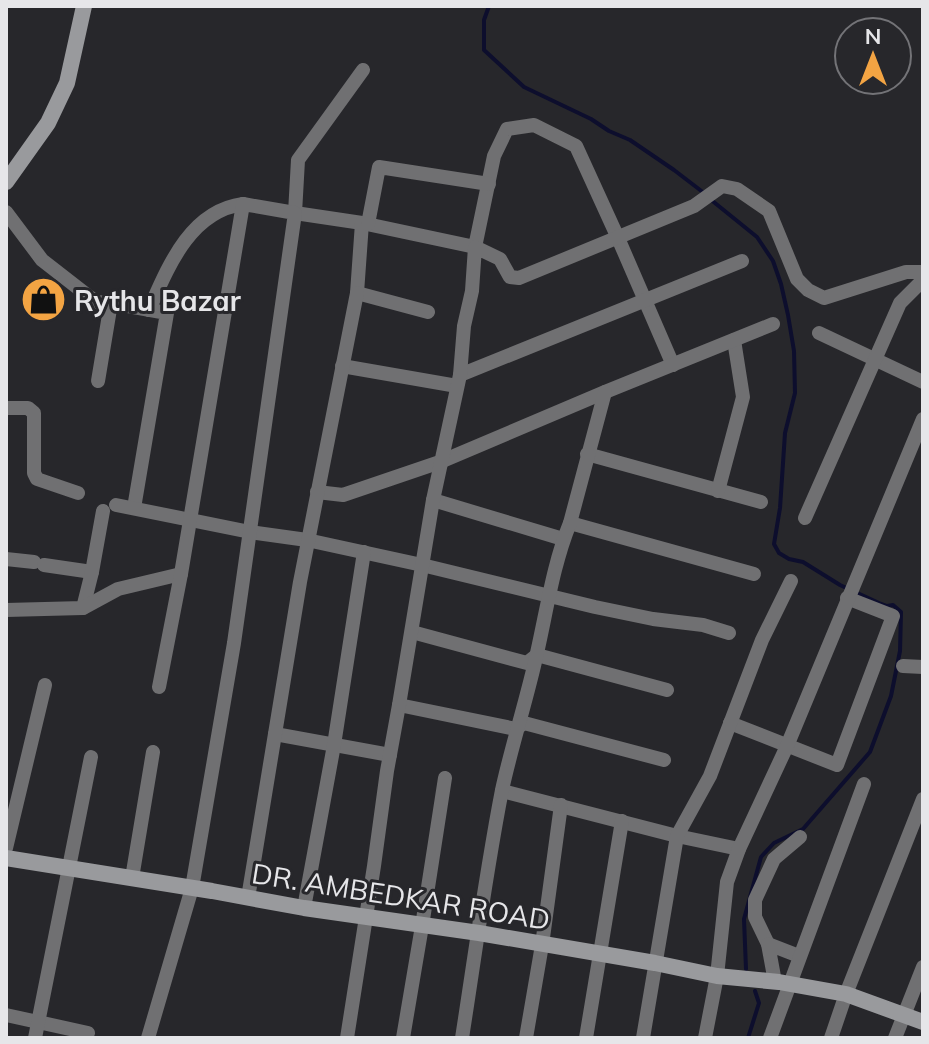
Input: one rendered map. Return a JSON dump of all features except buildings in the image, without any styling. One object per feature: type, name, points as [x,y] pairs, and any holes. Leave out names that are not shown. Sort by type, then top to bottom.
[{"type":"street","points":[[6,182],[48,123],[67,83],[84,6]]},
{"type":"street","points":[[148,1038],[192,888],[232,657],[295,213],[298,160],[363,70]]},
{"type":"street","points":[[347,1038],[422,565],[458,381],[464,326],[472,291],[475,247],[494,156],[507,129],[534,125],[576,146],[673,365]]},
{"type":"street","points":[[248,898],[307,540],[357,293],[365,223],[379,167],[489,184]]},
{"type":"street","points":[[149,310],[166,271],[192,232],[222,210],[243,204],[365,223],[475,247],[500,259],[510,277],[519,278],[694,206],[722,186],[737,189],[769,211],[797,279],[808,290],[824,298],[906,272],[923,272]]},
{"type":"street","points":[[159,687],[243,204]]},
{"type":"street","points":[[6,212],[42,260],[96,302],[167,313],[134,508]]},
{"type":"street","points":[[342,366],[458,381],[742,261]]},
{"type":"street","points":[[805,518],[900,303],[923,280]]},
{"type":"street","points":[[357,293],[428,312]]},
{"type":"street","points":[[98,381],[111,303]]},
{"type":"street","points":[[317,492],[343,495],[440,462],[773,324]]},
{"type":"street","points":[[819,333],[923,382]]},
{"type":"street","points":[[718,491],[743,397],[734,340]]},
{"type":"street","points":[[462,1038],[502,791],[537,655],[548,596],[605,392]]},
{"type":"street","points":[[6,408],[28,408],[34,413],[34,473],[37,479],[78,493]]},
{"type":"street","points":[[705,1038],[717,976],[727,882],[923,419]]},
{"type":"street","points":[[587,454],[761,502]]},
{"type":"street","points":[[433,500],[563,539]]},
{"type":"street","points":[[83,608],[110,508],[134,508],[250,532],[307,540],[548,596],[653,619],[703,625],[729,633]]},
{"type":"street","points":[[570,523],[754,574]]},
{"type":"street","points":[[304,908],[334,745],[364,552]]},
{"type":"street","points":[[6,559],[92,572]]},
{"type":"street","points":[[6,610],[83,608],[118,589],[181,574]]},
{"type":"street","points":[[643,1038],[677,836],[710,776],[762,640],[791,581]]},
{"type":"street","points":[[730,723],[837,765],[893,616],[850,593]]},
{"type":"street","points":[[412,632],[527,663],[537,655]]},
{"type":"street","points":[[537,655],[667,690]]},
{"type":"street","points":[[903,666],[923,667]]},
{"type":"street","points":[[6,848],[45,685]]},
{"type":"street","points":[[399,705],[516,729],[524,723],[664,760]]},
{"type":"street","points":[[275,734],[390,755]]},
{"type":"street","points":[[132,878],[153,752]]},
{"type":"street","points":[[35,1038],[91,757]]},
{"type":"street","points":[[403,1038],[445,778]]},
{"type":"street","points":[[770,1038],[782,983],[799,956],[864,784]]},
{"type":"street","points":[[502,791],[739,849]]},
{"type":"street","points":[[831,1038],[923,799]]},
{"type":"street","points":[[526,1038],[561,805]]},
{"type":"street","points":[[586,1038],[622,821]]},
{"type":"street","points":[[782,983],[755,917],[755,900],[774,859],[800,837]]},
{"type":"street","name":"DR. AMBEDKAR ROAD","points":[[6,858],[304,908],[479,933],[717,976],[846,994],[923,1022]]},
{"type":"street","points":[[768,944],[799,956]]},
{"type":"street","points":[[895,1038],[923,967]]},
{"type":"street","points":[[6,1015],[88,1033]]},
{"type":"waterway","points":[[489,6],[484,20],[484,50],[524,87],[630,140],[704,193]]},
{"type":"waterway","points":[[710,199],[757,237],[773,261],[788,315],[794,351],[795,393],[785,433],[780,508],[774,544],[779,553],[789,559],[803,562],[840,585],[879,603],[893,605],[901,612],[900,651],[891,696],[870,752],[803,829],[774,843],[761,857],[744,919],[746,969]]},
{"type":"waterway","points":[[748,1038],[759,1003],[755,991]]},
{"type":"place","name":"Rythu Bazar","points":[[43,300]]}]
